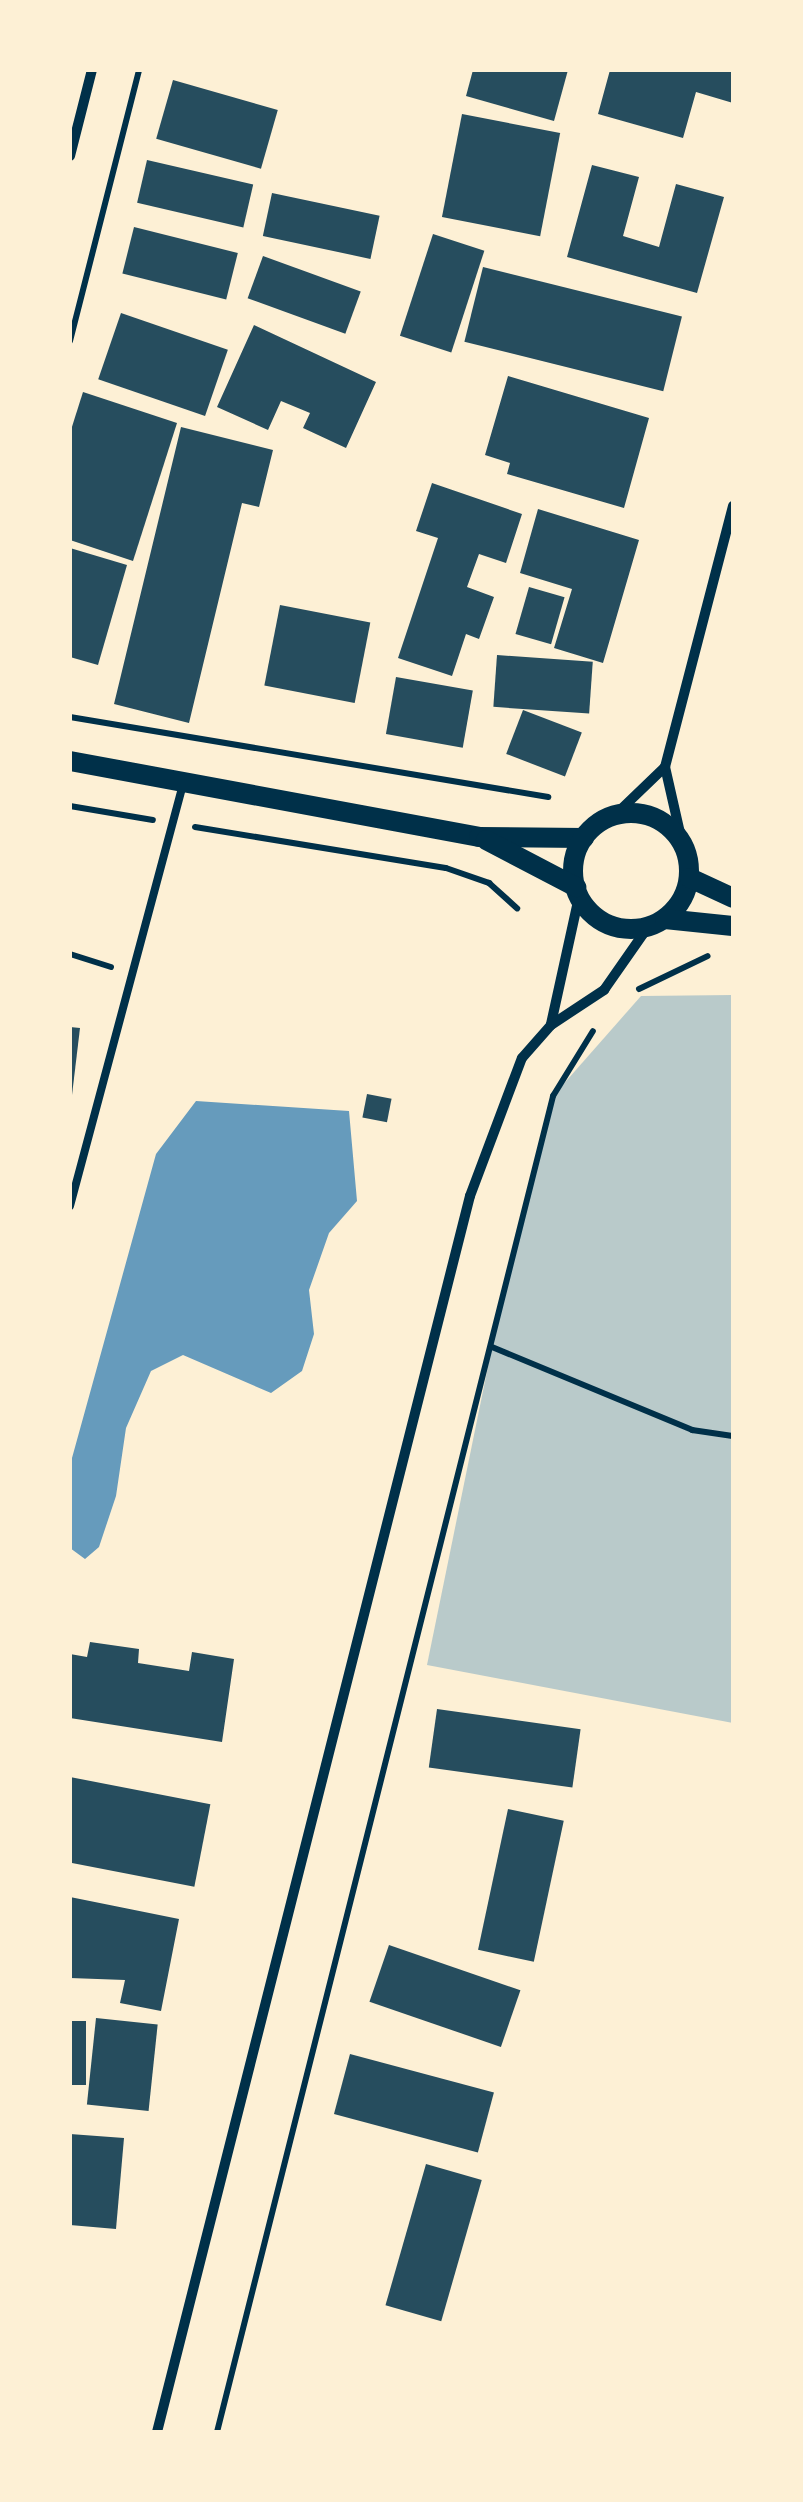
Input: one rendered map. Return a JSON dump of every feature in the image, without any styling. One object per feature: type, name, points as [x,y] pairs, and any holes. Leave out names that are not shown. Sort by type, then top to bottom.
[{"type":"main road","points":[[70,761],[184,779],[480,837],[584,838]]},
{"type":"main road","points":[[578,892],[574,857],[584,838],[614,816],[652,817],[683,846],[690,878],[656,923]]},
{"type":"main road","points":[[480,837],[578,892],[610,925],[733,926]]},
{"type":"main road","points":[[690,878],[733,898]]},
{"type":"street","points":[[70,156],[92,70]]},
{"type":"street","points":[[683,846],[665,767],[733,506]]},
{"type":"street","points":[[614,816],[665,767]]},
{"type":"street","points":[[550,1024],[578,892]]},
{"type":"street","points":[[157,2432],[470,1196],[522,1058],[550,1024],[604,990],[656,923]]},
{"type":"lane","points":[[70,1206],[184,779]]},
{"type":"path","points":[[70,342],[139,70]]},
{"type":"path","points":[[70,717],[548,797]]},
{"type":"path","points":[[70,806],[446,868],[489,883],[518,908]]},
{"type":"path","points":[[70,954],[95,958],[131,978]]},
{"type":"path","points":[[627,999],[677,966],[719,957]]},
{"type":"path","points":[[217,2432],[553,1096],[602,1023]]},
{"type":"path","points":[[492,1346],[692,1430],[733,1436]]},
{"type":"shaded area","points":[[733,995],[733,1723],[427,1665],[492,1347],[553,1096],[641,996]]},
{"type":"water","points":[[196,1101],[349,1111],[357,1201],[329,1233],[309,1290],[314,1334],[302,1371],[271,1393],[183,1355],[151,1371],[126,1428],[116,1496],[99,1547],[85,1559],[70,1548],[72,1458],[156,1154]]},
{"type":"building","points":[[473,70],[568,70],[554,121],[466,96]]},
{"type":"building","points":[[610,70],[733,70],[733,103],[696,92],[683,138],[598,114]]},
{"type":"building","points":[[173,80],[278,110],[261,169],[156,139]]},
{"type":"building","points":[[462,114],[560,133],[540,236],[442,217]]},
{"type":"building","points":[[147,160],[253,185],[243,227],[137,203]]},
{"type":"building","points":[[592,165],[639,177],[623,236],[659,247],[676,184],[724,197],[697,293],[567,257]]},
{"type":"building","points":[[272,193],[380,216],[370,259],[263,236]]},
{"type":"building","points":[[134,227],[238,253],[226,299],[122,274]]},
{"type":"building","points":[[433,234],[484,251],[451,352],[400,336]]},
{"type":"building","points":[[263,256],[361,292],[345,334],[248,298]]},
{"type":"building","points":[[483,267],[682,317],[663,391],[464,342]]},
{"type":"building","points":[[121,313],[228,350],[205,416],[98,379]]},
{"type":"building","points":[[254,325],[376,382],[346,448],[303,428],[310,413],[281,401],[268,430],[217,407]]},
{"type":"building","points":[[508,376],[649,418],[624,508],[507,474],[510,463],[485,455]]},
{"type":"building","points":[[83,392],[177,423],[133,561],[70,540],[70,433]]},
{"type":"building","points":[[181,427],[273,450],[259,507],[242,503],[189,723],[114,704]]},
{"type":"building","points":[[432,483],[522,514],[506,563],[479,554],[467,587],[494,597],[479,639],[466,634],[452,676],[398,658],[438,538],[416,531]]},
{"type":"building","points":[[538,509],[639,540],[603,663],[554,648],[572,589],[520,573]]},
{"type":"building","points":[[70,548],[127,565],[98,665],[70,657]]},
{"type":"building","points":[[529,587],[565,597],[551,644],[515,634]]},
{"type":"building","points":[[280,605],[370,623],[355,703],[264,685]]},
{"type":"building","points":[[497,655],[593,662],[589,714],[493,707]]},
{"type":"building","points":[[396,677],[473,691],[463,748],[386,734]]},
{"type":"building","points":[[523,710],[582,733],[565,776],[506,754]]},
{"type":"building","points":[[70,1027],[80,1028],[72,1095],[70,1095]]},
{"type":"building","points":[[367,1094],[392,1099],[387,1122],[362,1118]]},
{"type":"building","points":[[90,1642],[139,1649],[138,1663],[189,1671],[192,1652],[234,1659],[222,1742],[70,1718],[70,1654],[87,1657]]},
{"type":"building","points":[[437,1709],[581,1729],[572,1788],[429,1767]]},
{"type":"building","points":[[70,1777],[210,1804],[194,1887],[70,1863]]},
{"type":"building","points":[[508,1809],[564,1821],[534,1962],[478,1950]]},
{"type":"building","points":[[70,1897],[179,1919],[161,2011],[120,2003],[125,1980],[70,1978]]},
{"type":"building","points":[[389,1945],[520,1990],[501,2047],[369,2002]]},
{"type":"building","points":[[96,2018],[158,2024],[149,2111],[87,2105]]},
{"type":"building","points":[[70,2021],[86,2021],[86,2085],[70,2085]]},
{"type":"building","points":[[350,2054],[494,2093],[478,2152],[334,2114]]},
{"type":"building","points":[[70,2134],[124,2138],[116,2229],[70,2225]]},
{"type":"building","points":[[426,2164],[482,2180],[441,2321],[385,2305]]}]
